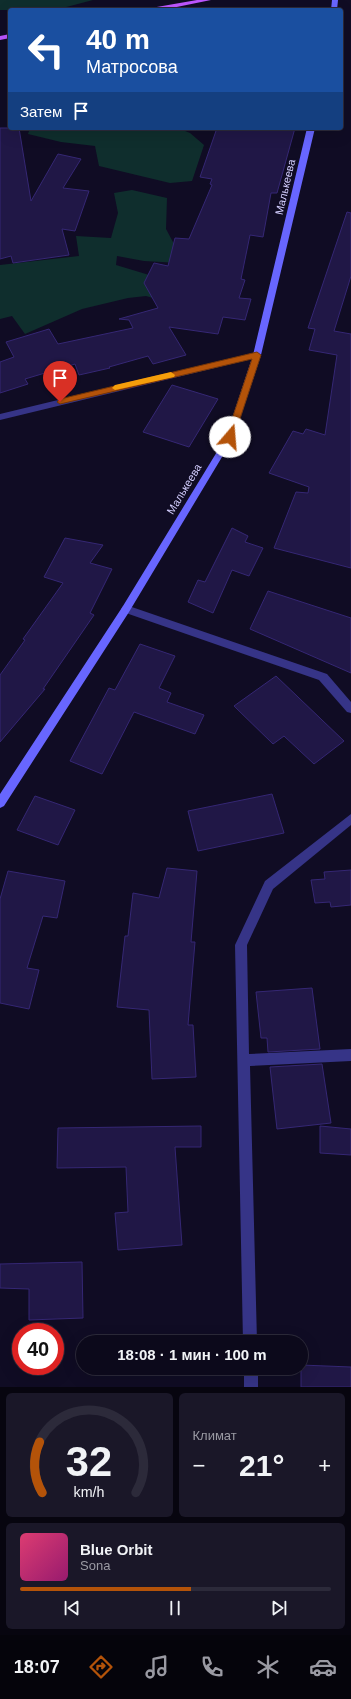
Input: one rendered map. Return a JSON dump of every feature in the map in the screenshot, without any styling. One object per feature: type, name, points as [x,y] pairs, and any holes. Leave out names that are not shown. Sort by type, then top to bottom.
[{"type":"main road","points":[[162,8],[208,0]]},
{"type":"street","name":"Малькеева","points":[[0,803],[126,609],[230,437],[257,355],[311,130]]},
{"type":"street","points":[[0,417],[257,355]]},
{"type":"street","points":[[126,609],[323,677],[351,709]]},
{"type":"street","points":[[250,1335],[241,945],[269,885],[351,819]]},
{"type":"street","points":[[244,1060],[351,1055]]},
{"type":"street","points":[[251,1375],[251,1387]]},
{"type":"green space","points":[[0,0],[93,0],[63,8],[8,8],[8,10],[0,10]]},
{"type":"green space","points":[[29,130],[183,130],[190,133],[204,145],[192,181],[170,183],[99,166],[95,146],[61,142],[28,134]]},
{"type":"green space","points":[[132,190],[167,198],[166,229],[174,244],[179,263],[144,261],[117,256],[116,265],[169,281],[188,308],[146,296],[128,298],[82,309],[25,334],[12,316],[0,319],[0,265],[79,256],[76,236],[111,238],[118,213],[114,193]]},
{"type":"building","points":[[0,128],[8,128],[8,130],[19,130],[31,201],[58,154],[81,159],[63,188],[89,191],[75,231],[62,229],[69,255],[13,263],[11,256],[0,259]]},
{"type":"building","points":[[216,130],[294,130],[277,193],[271,193],[263,237],[250,235],[241,279],[245,280],[239,298],[251,299],[245,320],[223,317],[218,334],[169,327],[186,355],[153,364],[148,356],[109,367],[110,368],[79,375],[75,364],[25,379],[28,384],[0,393],[0,362],[14,357],[6,342],[49,329],[58,344],[133,328],[129,320],[119,319],[158,308],[144,283],[154,263],[168,266],[175,238],[189,239],[212,185],[210,184],[212,179],[200,177]]},
{"type":"building","points":[[347,212],[351,213],[351,276],[334,331],[351,334],[351,568],[274,548],[296,492],[308,493],[309,487],[269,473],[293,431],[303,434],[306,429],[325,435],[337,355],[309,350],[315,329],[308,328]]},
{"type":"building","points":[[172,385],[218,399],[189,447],[143,432]]},
{"type":"building","points":[[232,528],[248,536],[245,542],[263,548],[249,576],[232,570],[213,613],[188,602],[198,580],[205,582]]},
{"type":"building","points":[[65,538],[103,545],[90,563],[112,569],[90,613],[94,615],[43,689],[45,689],[0,742],[0,675],[25,640],[23,639],[63,583],[44,577]]},
{"type":"building","points":[[268,591],[351,618],[351,673],[250,629]]},
{"type":"building","points":[[140,644],[175,656],[159,688],[171,693],[167,702],[204,715],[195,734],[134,712],[102,774],[70,761],[109,688],[115,690]]},
{"type":"building","points":[[276,676],[344,741],[314,764],[284,736],[273,744],[234,706]]},
{"type":"building","points":[[272,794],[284,833],[198,851],[188,811]]},
{"type":"building","points":[[35,796],[75,810],[58,845],[17,830]]},
{"type":"building","points":[[167,868],[197,871],[191,942],[195,942],[188,1025],[193,1025],[196,1077],[152,1079],[149,1010],[117,1007],[125,936],[128,936],[133,893],[159,898]]},
{"type":"building","points":[[351,870],[351,905],[331,907],[330,902],[315,903],[311,880],[325,879],[324,872]]},
{"type":"building","points":[[8,871],[65,881],[57,918],[43,916],[27,968],[39,970],[29,1009],[0,1003],[0,899]]},
{"type":"building","points":[[312,988],[320,1049],[268,1052],[267,1038],[261,1038],[256,992]]},
{"type":"building","points":[[322,1064],[331,1123],[277,1129],[270,1067]]},
{"type":"building","points":[[201,1126],[201,1147],[175,1147],[182,1245],[118,1250],[115,1213],[128,1212],[126,1167],[57,1168],[58,1128]]},
{"type":"building","points":[[320,1126],[351,1129],[351,1155],[320,1153]]},
{"type":"building","points":[[82,1262],[83,1318],[29,1320],[29,1289],[0,1288],[0,1264]]},
{"type":"building","points":[[308,1365],[351,1367],[351,1387],[301,1387],[301,1375],[308,1375]]},
{"type":"slow traffic","points":[[115,388],[171,375]]},
{"type":"route","points":[[60,402],[121,386],[257,355],[230,437]]}]
